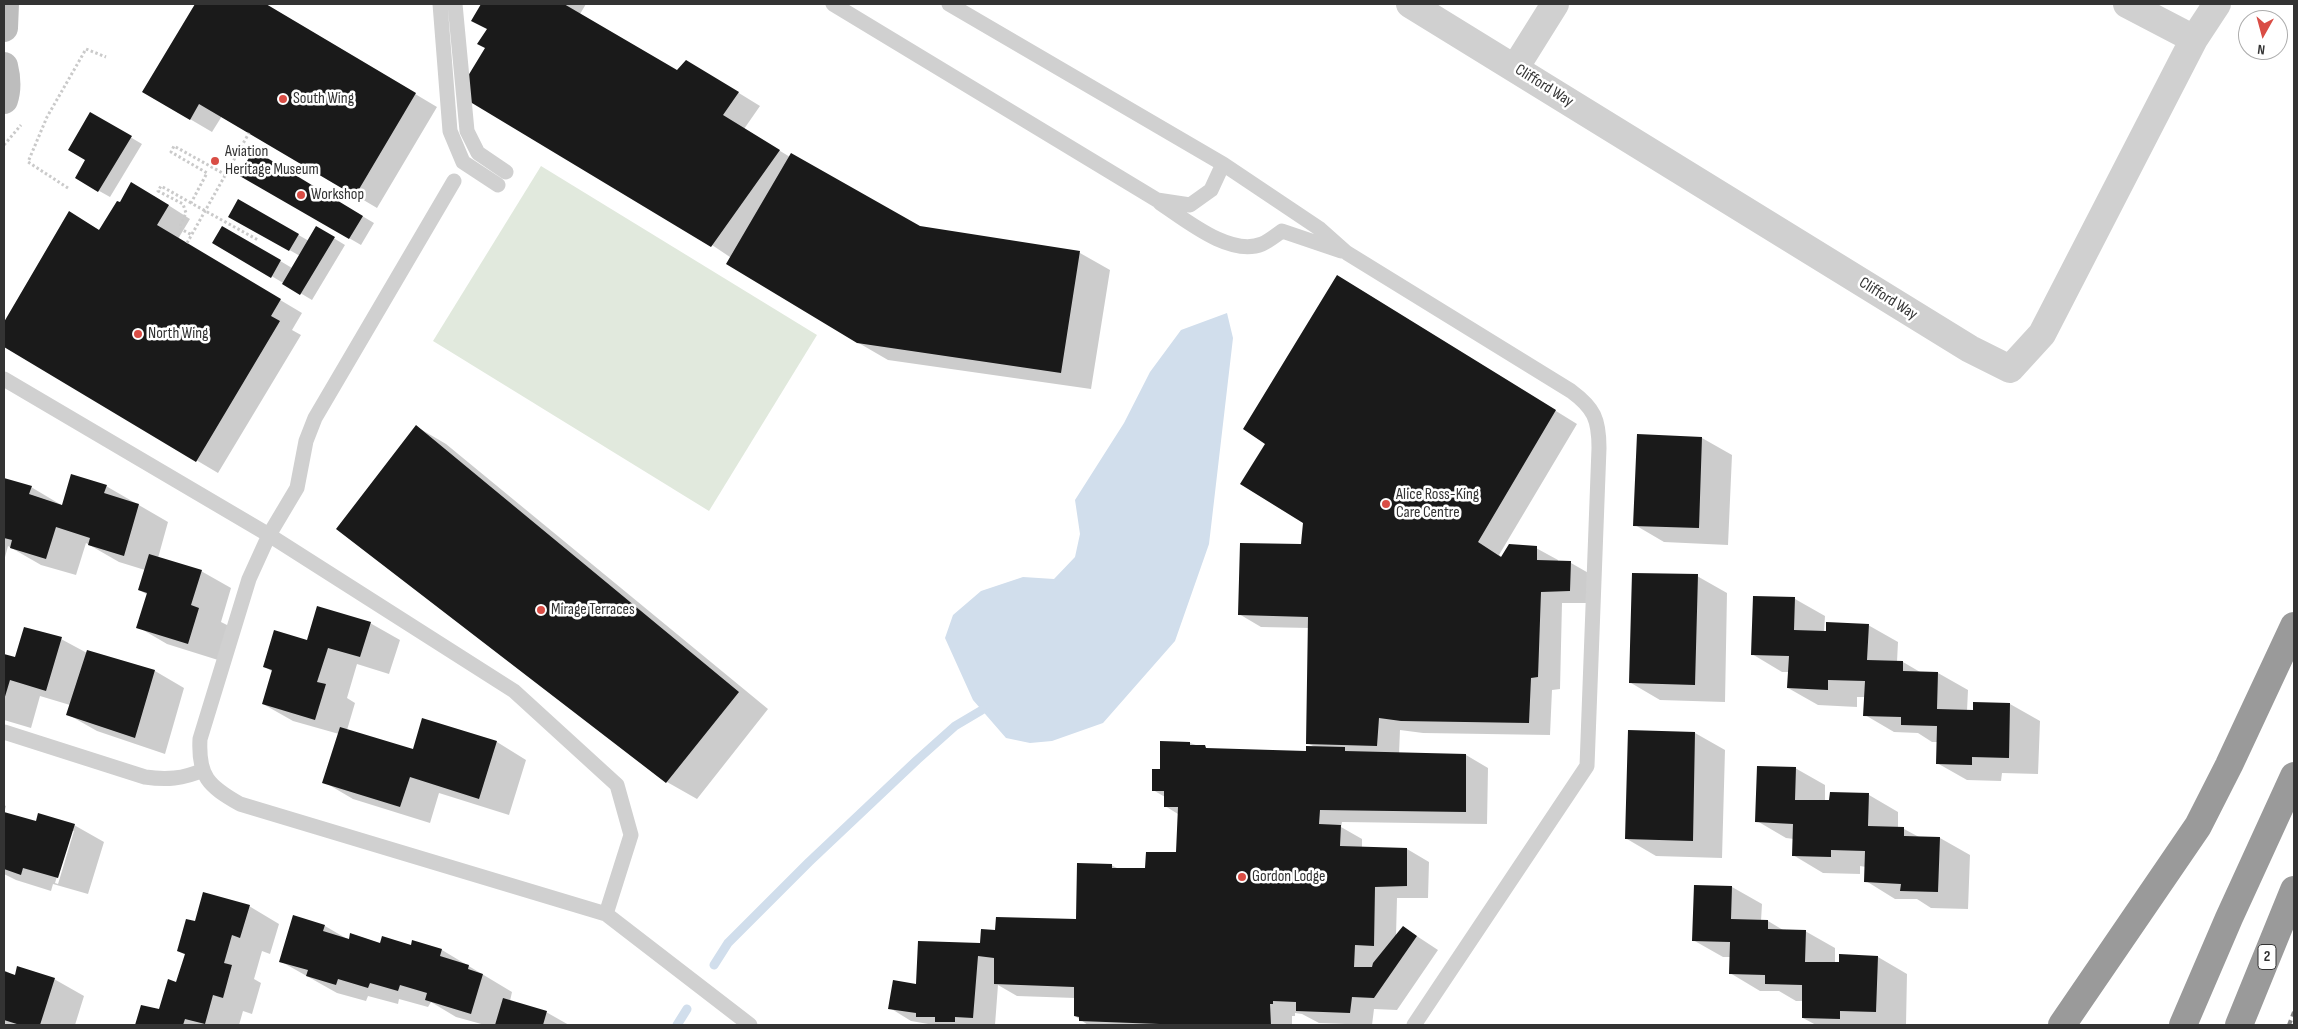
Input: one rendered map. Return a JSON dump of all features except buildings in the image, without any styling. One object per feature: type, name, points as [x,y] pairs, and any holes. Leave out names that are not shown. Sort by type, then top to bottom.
[{"type":"highway","points":[[2062,1025],[2198,826],[2294,626]]},
{"type":"highway","points":[[2183,1025],[2229,918],[2294,776]]},
{"type":"highway","name":"2","points":[[2239,1025],[2294,890]]},
{"type":"main road","points":[[4,4],[4,28]]},
{"type":"main road","points":[[4,66],[7,77],[4,100]]},
{"type":"street","name":"Clifford Way","points":[[1410,4],[1970,349],[2010,369],[2042,334],[2194,39],[2217,4]]},
{"type":"street","points":[[1515,68],[1555,4]]},
{"type":"street","points":[[2127,4],[2194,39]]},
{"type":"lane","points":[[440,4],[450,131],[463,162],[498,185]]},
{"type":"lane","points":[[455,4],[467,131],[478,154],[506,172]]},
{"type":"lane","points":[[833,4],[1157,200],[1210,236],[1235,246],[1261,244],[1282,232],[1347,254]]},
{"type":"lane","points":[[949,4],[1223,164],[1320,229],[1347,254],[1571,390],[1591,408],[1596,418],[1599,438],[1587,766],[1414,1025]]},
{"type":"lane","points":[[1157,200],[1190,204],[1211,190],[1223,164]]},
{"type":"lane","points":[[454,181],[315,418],[306,441],[297,488],[269,535],[248,579],[200,739],[199,759],[206,779],[223,794],[240,804],[606,914],[750,1025]]},
{"type":"lane","points":[[4,379],[269,535],[514,691],[617,784],[631,835],[606,914]]},
{"type":"lane","points":[[4,732],[145,776],[165,780],[191,775],[203,770]]},
{"type":"path","points":[[68,188],[28,162],[47,117],[86,49],[106,57]]},
{"type":"path","points":[[187,244],[249,133]]},
{"type":"path","points":[[191,204],[207,173],[171,152],[174,146],[226,175]]},
{"type":"path","points":[[192,235],[179,228],[186,213],[182,204],[158,191],[161,186],[258,240]]},
{"type":"shaded area","points":[[541,166],[817,335],[709,511],[433,341]]},
{"type":"water","points":[[1227,313],[1233,338],[1209,544],[1175,641],[1103,723],[1052,741],[1030,743],[1006,738],[973,700],[945,638],[953,615],[981,591],[1023,577],[1054,579],[1075,557],[1080,534],[1075,500],[1124,423],[1150,372],[1181,330]]},
{"type":"waterway","points":[[714,965],[728,943],[809,862],[955,726],[982,710]]},
{"type":"waterway","points":[[677,1025],[687,1009]]},
{"type":"railway","points":[[2289,1025],[2294,1012]]},
{"type":"place","name":"South Wing","points":[[283,99]]},
{"type":"place","name":"Aviation Heritage Museum","points":[[215,161]]},
{"type":"place","name":"Workshop","points":[[301,195]]},
{"type":"place","name":"North Wing","points":[[138,334]]},
{"type":"place","name":"Alice Ross-King Care Centre","points":[[1386,504]]},
{"type":"place","name":"Mirage Terraces","points":[[541,610]]},
{"type":"place","name":"Gordon Lodge","points":[[1242,877]]}]
